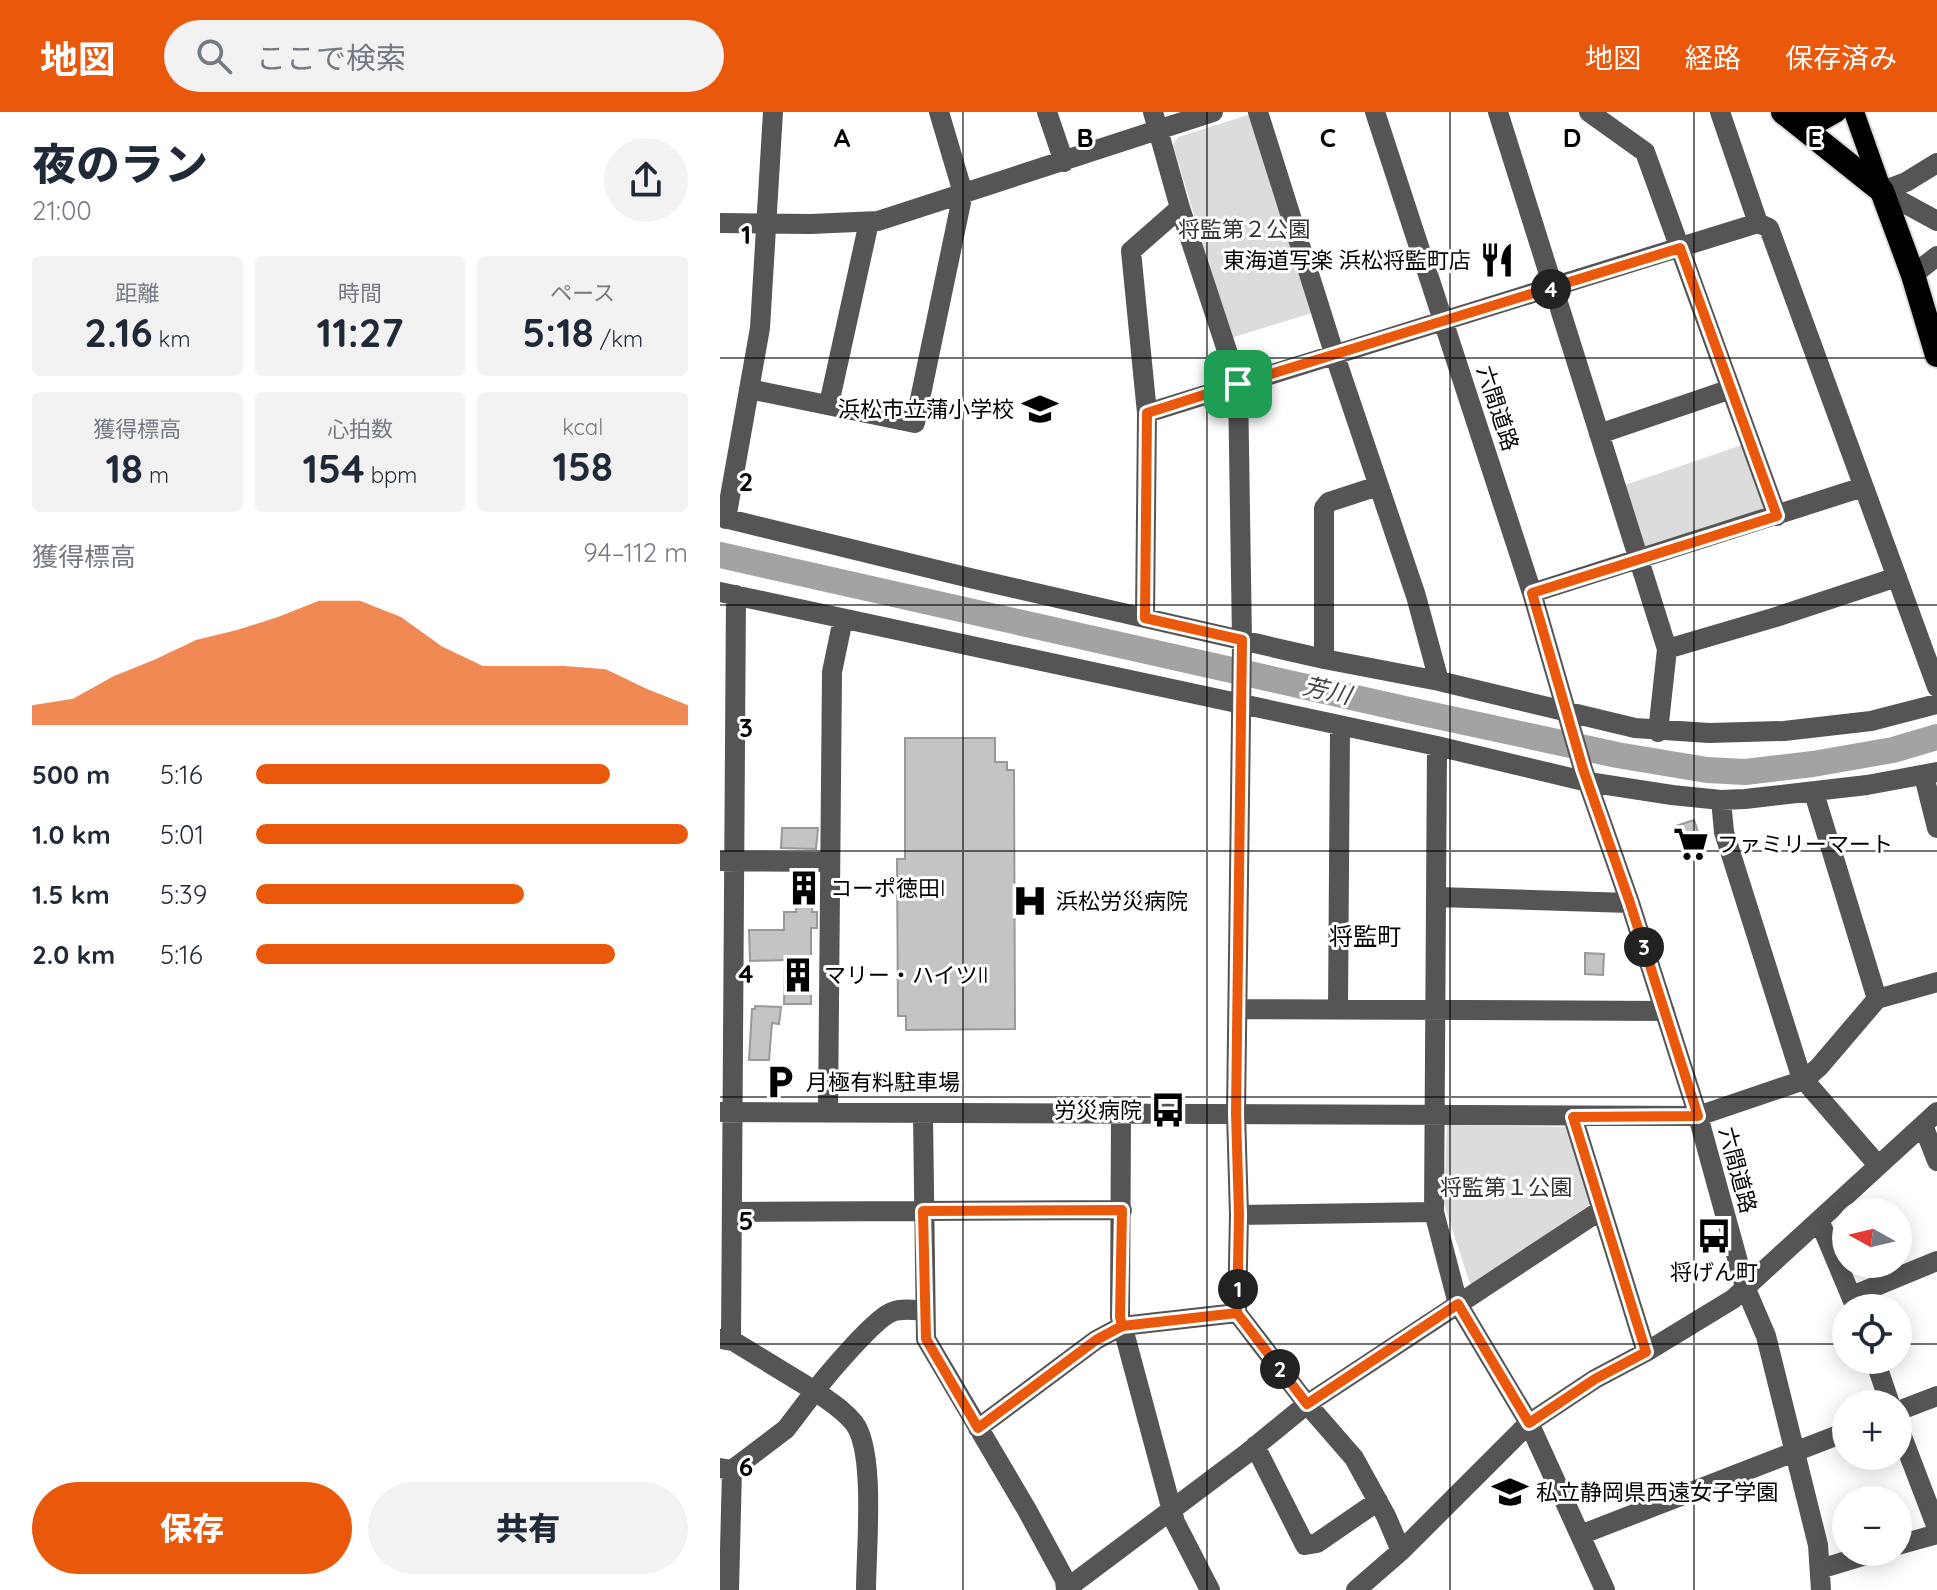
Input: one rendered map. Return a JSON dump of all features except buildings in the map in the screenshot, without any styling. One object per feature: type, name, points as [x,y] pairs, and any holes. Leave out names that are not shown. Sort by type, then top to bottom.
[{"type":"highway","points":[[1790,117],[1882,191],[1913,275],[1937,355]]},
{"type":"main road","points":[[1790,117],[1821,121],[1837,112]]},
{"type":"main road","points":[[1854,112],[1882,191]]},
{"type":"street","points":[[773,112],[760,328],[723,518],[1242,643],[1439,681],[1568,716],[1658,732],[1784,731],[1871,721],[1937,704]]},
{"type":"street","points":[[749,389],[915,423],[963,193],[939,112]]},
{"type":"street","points":[[1047,112],[1064,162]]},
{"type":"street","points":[[720,223],[869,222],[1064,162],[1155,120],[1213,112]]},
{"type":"street","points":[[1258,112],[1334,353],[1416,596],[1439,681]]},
{"type":"street","name":"六間道路","points":[[1375,112],[1532,593],[1586,776],[1665,1011],[1698,1116],[1745,1287],[1766,1336],[1818,1545],[1816,1583]]},
{"type":"street","points":[[1498,112],[1667,649],[1658,732]]},
{"type":"street","points":[[1589,112],[1645,152],[1777,516]]},
{"type":"street","points":[[1720,112],[1758,223]]},
{"type":"street","points":[[1155,120],[1180,208],[1238,384],[1242,643],[1236,1113],[1239,1215],[1237,1313],[1307,1404],[1354,1458],[1401,1551]]},
{"type":"street","points":[[1882,191],[1906,182],[1937,163]]},
{"type":"street","points":[[1882,191],[1937,214]]},
{"type":"street","points":[[1882,191],[1937,221]]},
{"type":"street","points":[[1145,618],[1147,413],[1131,251],[1180,208]]},
{"type":"street","points":[[829,404],[869,222]]},
{"type":"street","points":[[1147,413],[1758,223],[1769,228],[1937,687]]},
{"type":"street","points":[[1913,275],[1937,256]]},
{"type":"street","points":[[1599,434],[1731,389]]},
{"type":"street","points":[[1324,659],[1324,508],[1329,502],[1378,486]]},
{"type":"street","points":[[1532,593],[1863,487]]},
{"type":"street","points":[[1667,649],[1897,577]]},
{"type":"street","points":[[866,1590],[867,1475],[862,1439],[855,1425],[815,1391],[725,1340],[732,1212],[726,1112],[728,593],[1241,701],[1340,727],[1721,800],[1814,793],[1930,774],[1937,828]]},
{"type":"street","points":[[828,1112],[832,672],[843,619]]},
{"type":"street","points":[[1338,1010],[1340,727]]},
{"type":"street","points":[[1437,746],[1434,1212],[1458,1304],[1529,1423],[1605,1590]]},
{"type":"street","points":[[1814,793],[1877,999]]},
{"type":"street","points":[[1721,800],[1724,832],[1804,1080],[1877,1164]]},
{"type":"street","points":[[726,861],[829,862]]},
{"type":"street","points":[[1438,897],[1630,903]]},
{"type":"street","points":[[726,1112],[1698,1116],[1804,1080],[1819,1067],[1877,999],[1937,982]]},
{"type":"street","points":[[1238,1009],[1665,1011]]},
{"type":"street","points":[[1121,1113],[1120,1317],[1175,1522],[1210,1590]]},
{"type":"street","points":[[923,1114],[924,1311],[928,1343],[1027,1510],[1065,1580],[1066,1590]]},
{"type":"street","points":[[1573,1117],[1646,1352]]},
{"type":"street","points":[[1356,1590],[1401,1551],[1529,1423],[1595,1379],[1733,1299],[1930,1118]]},
{"type":"street","points":[[1930,1118],[1937,1161]]},
{"type":"street","points":[[732,1212],[1122,1210]]},
{"type":"street","points":[[1066,1590],[1307,1404],[1601,1210]]},
{"type":"street","points":[[1239,1215],[1434,1212]]},
{"type":"street","points":[[1819,1220],[1851,1294]]},
{"type":"street","points":[[1870,1294],[1937,1261]]},
{"type":"street","points":[[729,1590],[726,1469],[786,1429],[829,1373],[884,1316],[900,1310],[924,1311]]},
{"type":"street","points":[[978,1428],[1096,1340],[1122,1326],[1237,1313]]},
{"type":"street","points":[[1912,1406],[1937,1396]]},
{"type":"street","points":[[1580,1535],[1832,1437]]},
{"type":"street","points":[[1255,1446],[1305,1545],[1317,1543],[1378,1501]]},
{"type":"street","points":[[1912,1464],[1937,1531],[1912,1540]]},
{"type":"street","points":[[1816,1583],[1849,1566]]},
{"type":"green space","name":"将監第２公園","points":[[1248,115],[1257,119],[1315,312],[1231,338],[1173,145],[1178,137]]},
{"type":"green space","points":[[1745,444],[1766,508],[1645,547],[1625,485]]},
{"type":"green space","name":"将監第１公園","points":[[1447,1125],[1570,1127],[1591,1204],[1471,1287],[1444,1204]]},
{"type":"waterway","name":"芳川","points":[[720,555],[1409,710],[1617,755],[1707,770],[1745,772],[1813,764],[1893,750],[1937,737]]},
{"type":"place","name":"東海道写楽 浜松将監町店","points":[[1497,260]]},
{"type":"place","name":"浜松市立蒲小学校","points":[[1040,409]]},
{"type":"place","name":"ファミリーマート","points":[[1691,844]]},
{"type":"place","name":"コーポ徳田I","points":[[804,888]]},
{"type":"place","name":"浜松労災病院","points":[[1030,901]]},
{"type":"place","name":"マリー・ハイツII","points":[[798,975]]},
{"type":"place","name":"月極有料駐車場","points":[[780,1082]]},
{"type":"place","name":"労災病院","points":[[1168,1110]]},
{"type":"place","name":"将げん町","points":[[1714,1236]]},
{"type":"place","name":"私立静岡県西遠女子学園","points":[[1510,1492]]},
{"type":"district","name":"将監町","points":[[1365,937]]},
{"type":"route","points":[[1238,384],[1147,413],[1145,618],[1242,640],[1236,1113],[1239,1215],[1237,1313],[1122,1326],[1096,1340],[978,1428],[926,1339],[923,1211],[1122,1210],[1122,1326],[1197,1317],[1237,1313],[1307,1404],[1458,1304],[1529,1423],[1595,1379],[1646,1352],[1573,1117],[1698,1116],[1630,903],[1583,769],[1532,593],[1777,516],[1680,248],[1238,384]]}]
